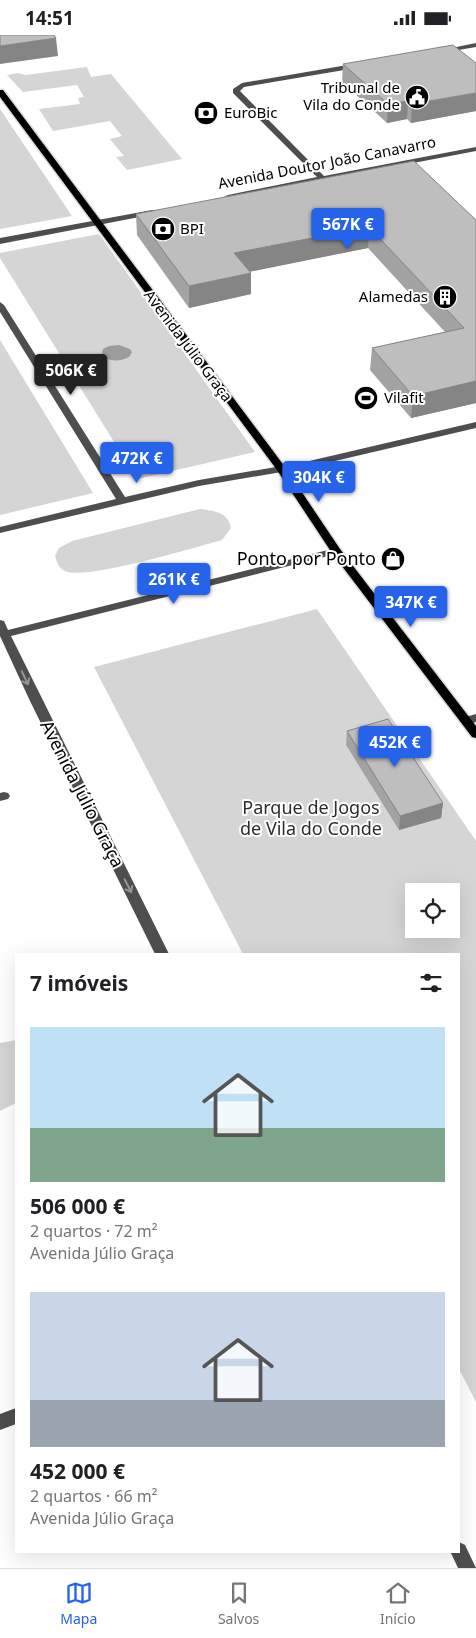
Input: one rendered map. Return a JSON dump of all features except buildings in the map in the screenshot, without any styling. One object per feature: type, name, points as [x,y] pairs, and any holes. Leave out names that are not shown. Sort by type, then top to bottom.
[{"type":"main road","name":"Avenida Júlio Graça","points":[[0,92],[280,469],[336,551],[471,719],[476,734]]},
{"type":"street","points":[[435,52],[476,45]]},
{"type":"street","points":[[322,178],[236,91],[242,85],[367,63]]},
{"type":"street","name":"Avenida Doutor João Canavarro","points":[[216,199],[476,149]]},
{"type":"street","points":[[0,241],[157,211]]},
{"type":"street","points":[[0,305],[122,500]]},
{"type":"street","points":[[0,530],[199,483],[280,469],[476,425]]},
{"type":"street","name":"Avenida Júlio Graça","points":[[162,953],[2,629],[336,551]]},
{"type":"street","points":[[0,1423],[15,1416]]},
{"type":"street","points":[[459,1553],[467,1568]]},
{"type":"green space","points":[[87,67],[91,77],[111,74],[182,159],[127,170],[116,157],[124,156],[110,139],[122,136],[110,121],[53,131],[39,109],[80,104],[78,98],[84,97],[77,85],[23,92],[7,75],[18,73],[25,75]]},
{"type":"green space","points":[[0,109],[72,216],[0,229]]},
{"type":"green space","points":[[99,234],[255,452],[137,479],[0,258],[0,253]]},
{"type":"green space","points":[[0,340],[93,493],[0,515]]},
{"type":"green space","points":[[200,509],[220,513],[227,519],[231,528],[222,540],[141,562],[76,573],[65,571],[60,567],[55,556],[59,548],[72,541]]},
{"type":"green space","name":"Parque de Jogos de Vila do Conde","points":[[317,609],[476,841],[476,1402],[460,1371],[460,953],[242,953],[94,667]]},
{"type":"green space","points":[[15,1040],[15,1104],[0,1111],[0,1043]]},
{"type":"shaded area","points":[[119,345],[130,349],[132,352],[129,357],[115,361],[102,355],[103,349]]},
{"type":"place","name":"Tribunal de Vila do Conde","points":[[417,97]]},
{"type":"place","name":"EuroBic","points":[[206,113]]},
{"type":"place","name":"BPI","points":[[163,229]]},
{"type":"place","name":"Alamedas","points":[[445,297]]},
{"type":"place","name":"Vilafit","points":[[366,398]]},
{"type":"place","name":"Ponto por Ponto","points":[[393,559]]}]
